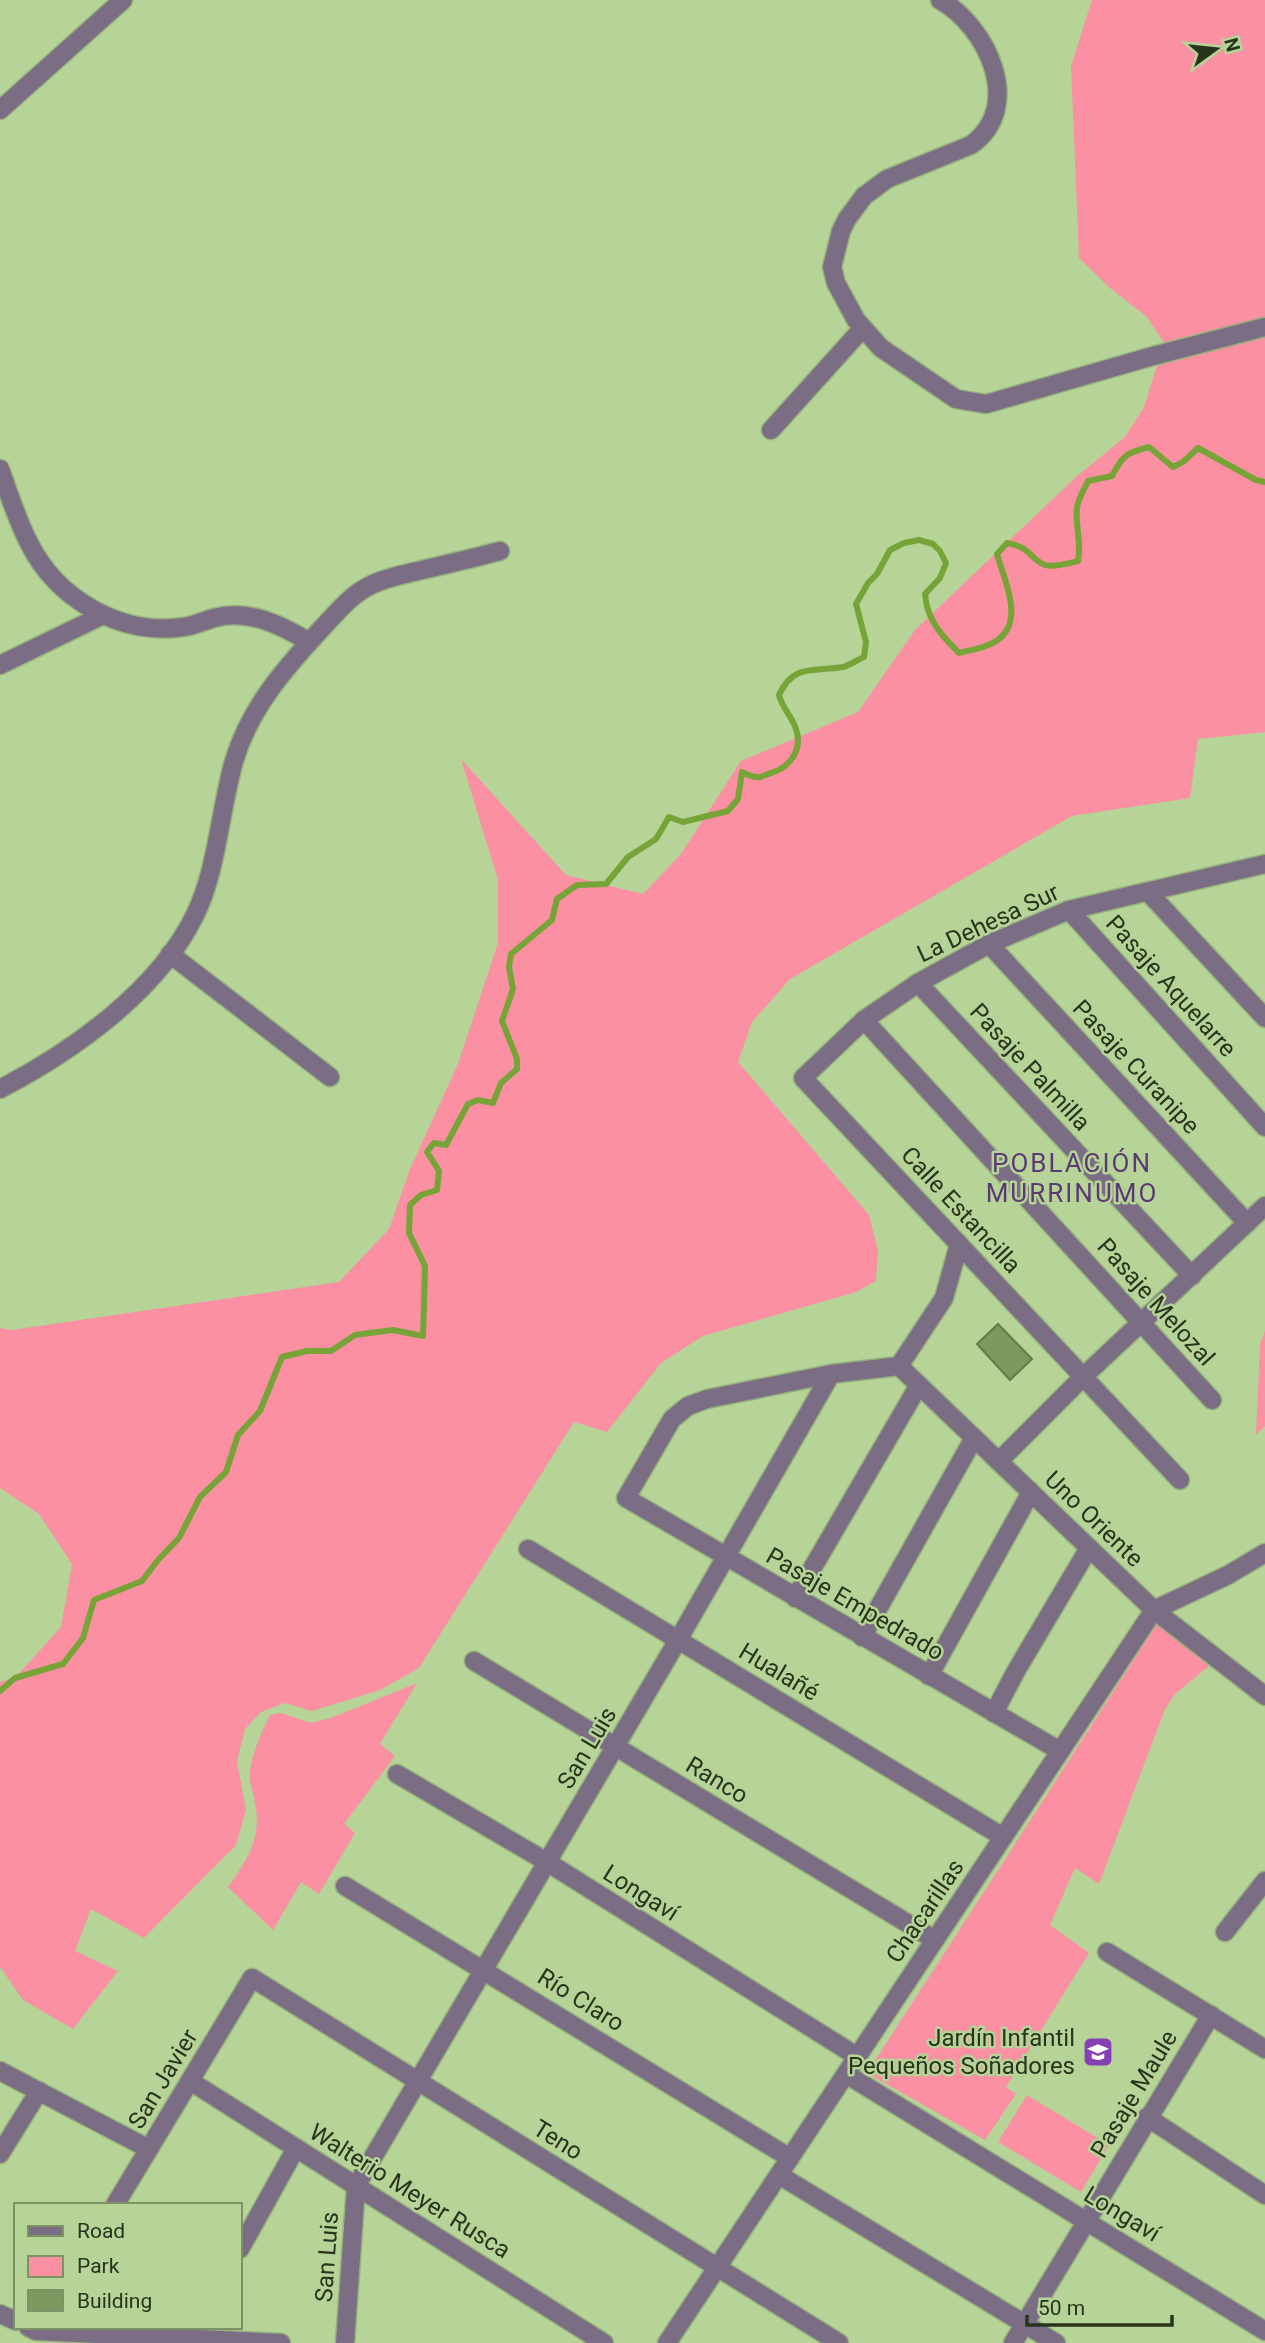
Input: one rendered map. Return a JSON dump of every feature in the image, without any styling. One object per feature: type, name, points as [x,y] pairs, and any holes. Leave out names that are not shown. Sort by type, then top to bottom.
[{"type":"street","points":[[0,110],[123,0]]},
{"type":"street","points":[[940,0],[960,14],[971,26],[989,55],[996,79],[995,110],[989,127],[971,145],[887,179],[864,196],[847,219],[835,249],[832,267],[836,283],[862,329],[881,348],[946,394],[965,402],[986,404],[1265,327]]},
{"type":"street","points":[[771,430],[862,329]]},
{"type":"street","points":[[0,469],[22,529],[38,559],[67,592],[103,615],[136,626],[169,629],[229,616],[244,616],[273,622],[309,642]]},
{"type":"street","points":[[0,1089],[51,1060],[105,1020],[142,985],[184,935],[203,897],[234,762],[249,722],[278,677],[309,642],[352,596],[369,586],[389,578],[499,551]]},
{"type":"street","points":[[0,666],[103,615]]},
{"type":"street","name":"La Dehesa Sur","points":[[803,1078],[864,1020],[918,983],[989,944],[1069,910],[1265,864]]},
{"type":"street","points":[[1148,892],[1265,1018]]},
{"type":"street","name":"Pasaje Aquelarre","points":[[1069,910],[1265,1127]]},
{"type":"street","name":"Pasaje Curanipe","points":[[989,944],[1247,1223]]},
{"type":"street","points":[[170,954],[330,1077]]},
{"type":"street","name":"Pasaje Palmilla","points":[[918,983],[1192,1276]]},
{"type":"street","name":"Pasaje Melozal","points":[[864,1020],[1212,1400]]},
{"type":"street","name":"Calle Estancilla","points":[[803,1078],[1180,1480]]},
{"type":"street","points":[[999,1461],[1084,1376],[1265,1206]]},
{"type":"street","points":[[831,1374],[899,1366],[944,1298],[960,1244]]},
{"type":"street","name":"Uno Oriente","points":[[899,1366],[1154,1610],[1265,1696]]},
{"type":"street","name":"Pasaje Empedrado","points":[[831,1374],[707,1399],[688,1406],[672,1419],[626,1498],[1060,1751]]},
{"type":"street","name":"San Luis","points":[[345,2343],[356,2186],[615,1748],[831,1374]]},
{"type":"street","points":[[795,1598],[919,1385]]},
{"type":"street","points":[[862,1637],[974,1438]]},
{"type":"street","points":[[929,1676],[1031,1492]]},
{"type":"street","points":[[994,1713],[1089,1548]]},
{"type":"street","name":"Hualañé","points":[[528,1549],[1003,1837]]},
{"type":"street","points":[[1154,1610],[1228,1576],[1265,1553]]},
{"type":"street","name":"Chacarillas","points":[[667,2343],[1154,1610]]},
{"type":"street","name":"Ranco","points":[[474,1661],[935,1940]]},
{"type":"street","name":"Longaví","points":[[397,1774],[547,1862],[858,2057]]},
{"type":"street","points":[[1225,1932],[1265,1881]]},
{"type":"street","name":"Río Claro","points":[[345,1886],[790,2158]]},
{"type":"street","points":[[1107,1952],[1265,2049]]},
{"type":"street","name":"Teno","points":[[252,1978],[839,2343]]},
{"type":"street","name":"San Javier","points":[[116,2203],[252,1978]]},
{"type":"street","name":"Pasaje Maule","points":[[1013,2343],[1210,2015]]},
{"type":"street","points":[[0,2071],[149,2149]]},
{"type":"street","name":"Longaví","points":[[846,2074],[1265,2331]]},
{"type":"street","name":"Walterio Meyer Rusca","points":[[190,2081],[604,2343]]},
{"type":"street","points":[[0,2154],[39,2091]]},
{"type":"street","points":[[1147,2117],[1265,2195]]},
{"type":"street","points":[[242,2245],[296,2148]]},
{"type":"street","points":[[779,2175],[1056,2343]]},
{"type":"street","points":[[35,2332],[193,2333],[281,2343]]},
{"type":"green space","points":[[1092,0],[1265,0],[1265,732],[1198,739],[1190,798],[1072,816],[790,979],[752,1022],[738,1062],[869,1215],[878,1251],[876,1281],[856,1292],[703,1336],[661,1363],[607,1432],[574,1422],[419,1668],[380,1690],[312,1711],[285,1703],[261,1712],[245,1729],[237,1761],[246,1810],[236,1845],[144,1938],[91,1909],[75,1951],[118,1971],[73,2029],[23,2000],[0,1967],[0,1682],[15,1678],[61,1627],[72,1564],[39,1514],[0,1488],[0,1328],[12,1330],[339,1282],[389,1229],[410,1169],[458,1064],[498,943],[498,880],[461,759],[566,875],[643,894],[681,854],[741,761],[858,712],[915,630],[1076,477],[1125,437],[1144,407],[1164,343],[1147,317],[1110,288],[1079,258],[1071,66]]},
{"type":"green space","points":[[1265,1331],[1265,1426],[1256,1435],[1260,1344]]},
{"type":"green space","points":[[1157,1624],[1209,1666],[1175,1694],[1165,1709],[1099,1884],[1075,1868],[1050,1925],[1089,1953],[1006,2087],[1016,2094],[985,2140],[867,2073]]},
{"type":"green space","points":[[417,1683],[380,1744],[395,1756],[344,1824],[355,1833],[319,1894],[301,1882],[273,1930],[228,1887],[242,1867],[255,1838],[257,1816],[250,1771],[258,1742],[270,1715],[281,1713],[311,1723],[331,1718]]},
{"type":"green space","points":[[1027,2095],[1109,2145],[1081,2192],[998,2142]]},
{"type":"building","points":[[998,1324],[1032,1359],[1010,1380],[977,1344]]},
{"type":"waterway","points":[[0,1691],[15,1678],[63,1664],[83,1638],[94,1600],[142,1581],[179,1538],[200,1497],[226,1472],[238,1435],[260,1411],[282,1357],[307,1351],[331,1351],[355,1335],[393,1330],[423,1336],[425,1266],[409,1233],[410,1205],[421,1195],[437,1190],[439,1171],[427,1152],[434,1143],[446,1145],[468,1104],[478,1100],[493,1103],[501,1083],[517,1069],[517,1059],[502,1021],[513,989],[509,967],[511,954],[552,920],[557,899],[577,885],[606,884],[628,857],[656,839],[669,817],[683,822],[728,811],[738,799],[742,772],[760,777],[789,762],[797,749],[797,733],[779,695],[798,673],[843,667],[864,657],[866,642],[856,604],[890,550],[919,540],[933,544],[940,551],[946,563],[940,578],[925,594],[926,603],[936,626],[959,653],[996,641],[1005,633],[1010,623],[1008,588],[997,554],[1007,543],[1021,547],[1045,565],[1057,566],[1078,561],[1077,515],[1081,494],[1088,481],[1112,476],[1122,459],[1130,453],[1149,447],[1173,467],[1198,448],[1256,480],[1265,482]]},
{"type":"place","name":"Jardín Infantil Pequeños Soñadores","points":[[1098,2052]]},
{"type":"district","name":"POBLACIÓN MURRINUMO","points":[[1072,1178]]}]
